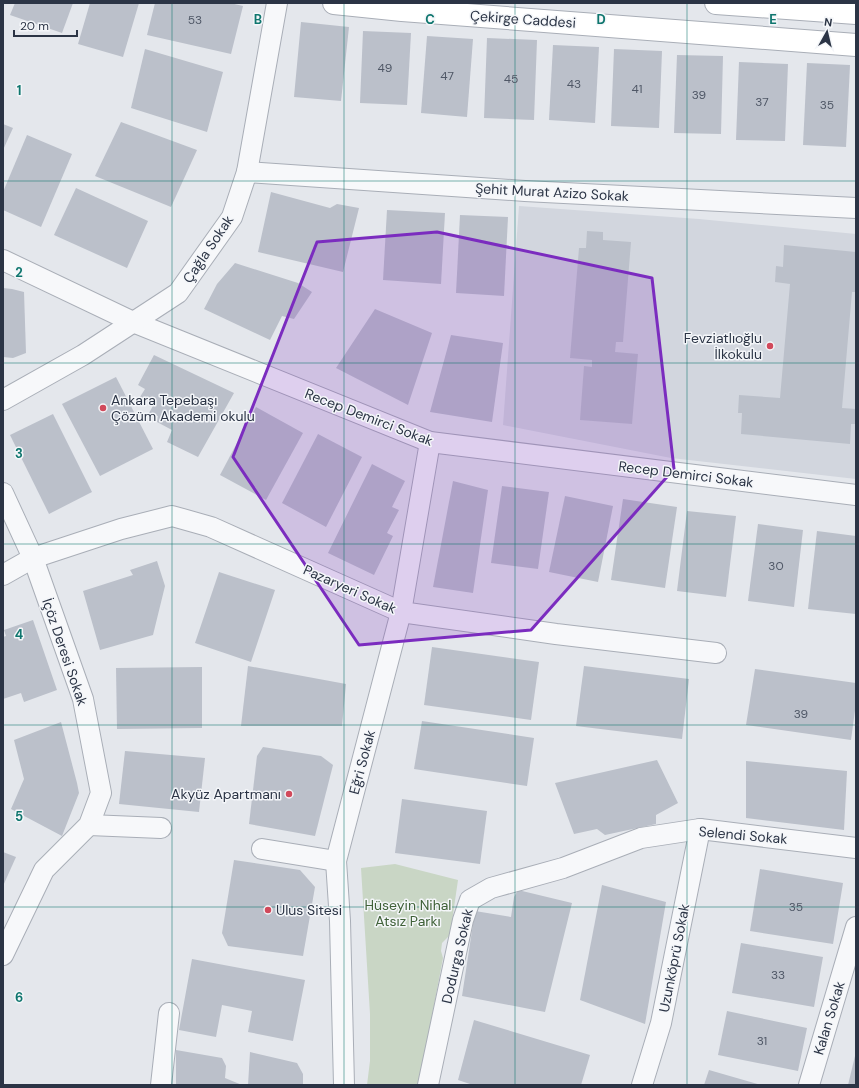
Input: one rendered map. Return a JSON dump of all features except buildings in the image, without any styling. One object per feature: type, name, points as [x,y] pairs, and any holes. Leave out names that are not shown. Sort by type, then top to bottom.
[{"type":"main road","name":"Çekirge Caddesi","points":[[334,3],[418,11],[856,45]]},
{"type":"main road","points":[[716,3],[856,13]]},
{"type":"street","name":"Çağla Sokak","points":[[3,400],[83,355],[178,293],[232,217],[247,172],[277,3]]},
{"type":"street","name":"Şehit Murat Azizo Sokak","points":[[247,172],[525,191],[856,208]]},
{"type":"street","name":"Recep Demirci Sokak","points":[[3,260],[133,322],[430,442],[856,495]]},
{"type":"street","name":"Eğri Sokak","points":[[344,1085],[340,921],[336,861],[401,612],[430,442]]},
{"type":"street","name":"İçöz Deresi Sokak","points":[[3,494],[33,558],[83,699],[101,793],[89,825],[44,870],[3,955]]},
{"type":"street","name":"Pazaryeri Sokak","points":[[3,575],[33,558],[121,529],[172,516],[211,527],[401,612],[556,634],[716,653]]},
{"type":"street","points":[[89,825],[162,828]]},
{"type":"street","name":"Selendi Sokak","points":[[563,868],[641,838],[700,829],[856,848]]},
{"type":"street","name":"Uzunköprü Sokak","points":[[642,1085],[662,1023],[700,829]]},
{"type":"street","points":[[262,849],[336,861]]},
{"type":"street","name":"Dodurga Sokak","points":[[428,1085],[463,920],[470,900],[490,888],[563,868]]},
{"type":"street","name":"Kalan Sokak","points":[[808,1085],[856,927]]},
{"type":"street","points":[[161,1085],[169,1013]]},
{"type":"highlighted area","points":[[437,232],[652,278],[674,469],[531,630],[359,645],[233,457],[317,242]]},
{"type":"shaded area","points":[[519,206],[699,219],[856,234],[856,479],[671,458],[503,425]]},
{"type":"green space","name":"Hüseyin Nihal Atsız Parkı","points":[[395,864],[458,880],[450,935],[442,943],[441,951],[443,958],[419,1085],[367,1085],[370,1061],[370,1014],[361,868]]},
{"type":"place","name":"Fevziatlıoğlu İlkokulu","points":[[770,346]]},
{"type":"place","name":"Ankara Tepebaşı Çözüm Akademi okulu","points":[[103,408]]},
{"type":"place","name":"Akyüz Apartmanı","points":[[289,794]]},
{"type":"place","name":"Ulus Sitesi","points":[[268,910]]}]
